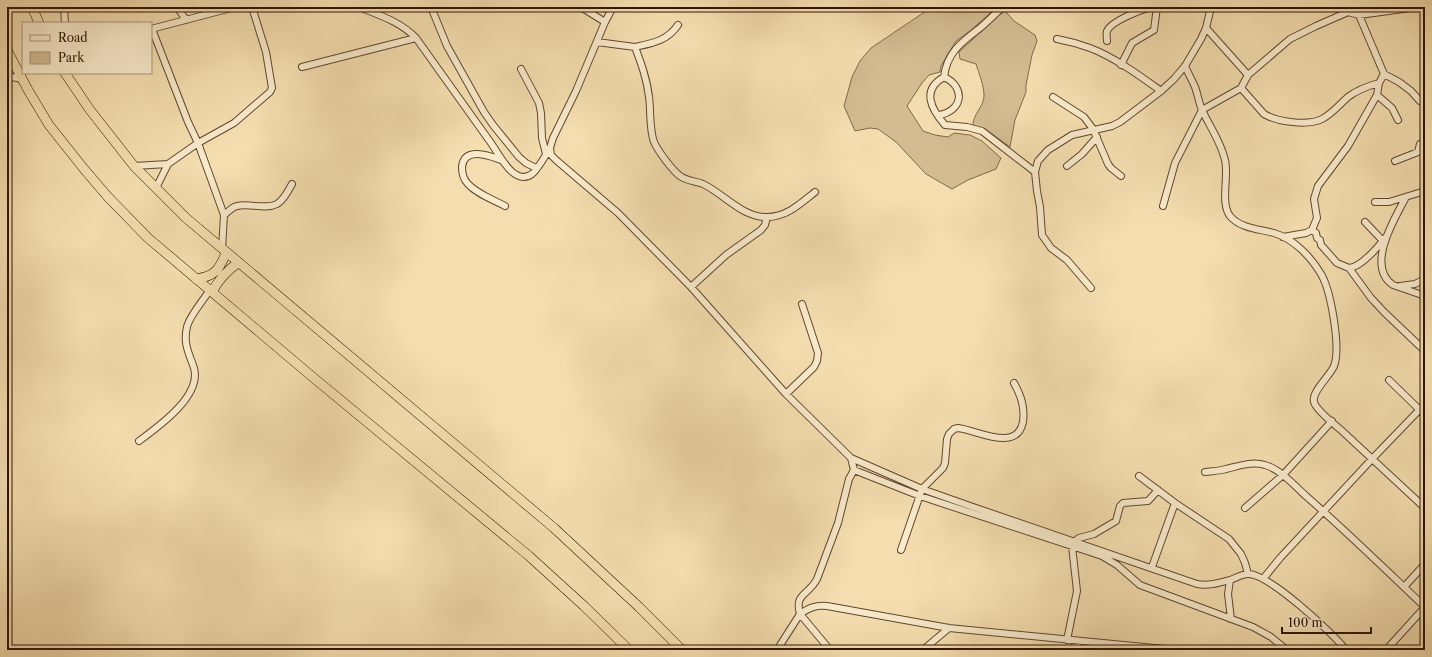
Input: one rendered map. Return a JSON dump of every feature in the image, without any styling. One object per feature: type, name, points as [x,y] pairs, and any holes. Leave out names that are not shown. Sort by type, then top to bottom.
[{"type":"highway","points":[[32,7],[39,22]]},
{"type":"highway","points":[[7,50],[49,125],[103,192],[148,238],[327,389],[529,556],[584,606],[629,650]]},
{"type":"highway","points":[[66,74],[95,116],[134,166],[186,218],[549,523],[682,650]]},
{"type":"highway","points":[[196,279],[213,274],[219,269],[224,251]]},
{"type":"highway","points":[[211,291],[218,280],[238,263]]},
{"type":"street","points":[[64,7],[65,22]]},
{"type":"street","points":[[177,7],[186,20]]},
{"type":"street","points":[[224,251],[224,215],[198,144],[152,29],[235,7]]},
{"type":"street","points":[[156,188],[168,164],[234,123],[270,92],[272,88],[266,52],[252,7]]},
{"type":"street","points":[[359,7],[386,18],[406,29],[416,38],[492,143],[501,160],[513,173],[521,176],[527,176],[532,173],[550,148],[605,22],[614,7]]},
{"type":"street","points":[[431,7],[448,46],[484,112],[519,157],[526,163],[536,168]]},
{"type":"street","points":[[581,7],[605,22]]},
{"type":"street","points":[[1003,7],[963,40],[954,51],[945,68],[944,77],[935,84],[930,95],[930,102],[934,110],[946,125],[966,127],[982,131],[1035,172]]},
{"type":"street","points":[[1107,41],[1106,34],[1110,27],[1136,11],[1151,7]]},
{"type":"street","points":[[1121,65],[1132,43],[1154,30],[1157,7]]},
{"type":"street","points":[[1091,288],[1067,260],[1051,248],[1042,235],[1040,207],[1036,191],[1035,172],[1038,161],[1048,150],[1072,135],[1093,129],[1108,127],[1120,122],[1161,91],[1185,66],[1206,28],[1211,7]]},
{"type":"street","points":[[1163,206],[1175,163],[1202,110],[1241,88],[1248,75],[1290,39],[1347,10],[1359,15],[1418,7]]},
{"type":"street","points":[[1359,15],[1384,74],[1400,82],[1420,101],[1425,103]]},
{"type":"street","points":[[597,42],[635,47],[657,42],[666,38],[673,33],[678,25]]},
{"type":"street","points":[[1206,28],[1248,75]]},
{"type":"street","points":[[302,67],[416,38]]},
{"type":"street","points":[[1057,39],[1089,48],[1121,65],[1161,91]]},
{"type":"street","points":[[635,47],[647,84],[654,141],[659,151],[679,175],[710,188],[747,212],[767,217],[780,215],[791,211],[815,192]]},
{"type":"street","points":[[1185,66],[1195,87],[1202,110],[1220,144],[1225,160],[1227,171],[1226,207],[1229,215],[1236,221],[1249,227],[1275,233],[1299,247],[1321,274],[1328,291],[1335,336],[1335,361],[1331,372],[1316,392],[1314,403],[1425,508]]},
{"type":"street","points":[[521,70],[539,103],[542,138],[546,154]]},
{"type":"street","points":[[1283,237],[1306,233],[1312,230],[1317,218],[1314,199],[1318,186],[1348,146],[1377,95],[1379,83],[1384,74]]},
{"type":"street","points":[[7,76],[22,79]]},
{"type":"street","points":[[939,115],[947,114],[954,109],[958,102],[959,94],[957,86],[951,80],[944,77]]},
{"type":"street","points":[[1241,88],[1264,114],[1279,120],[1306,122],[1316,121],[1323,118],[1357,91],[1379,83]]},
{"type":"street","points":[[1377,95],[1392,108],[1398,120]]},
{"type":"street","points":[[1053,97],[1081,114],[1093,129],[1108,164],[1121,176]]},
{"type":"street","points":[[1067,166],[1082,154],[1096,137]]},
{"type":"street","points":[[1395,161],[1418,152],[1420,144],[1425,143]]},
{"type":"street","points":[[550,148],[551,155],[556,160],[618,213],[691,287],[786,394],[851,458],[922,489],[974,507],[1102,556],[1117,565],[1140,585],[1253,627],[1271,637],[1287,650]]},
{"type":"street","points":[[501,160],[482,154],[473,154],[466,157],[462,164],[462,171],[464,178],[474,189],[504,206]]},
{"type":"street","points":[[134,166],[168,164]]},
{"type":"street","points":[[224,215],[235,206],[264,206],[278,203],[292,184]]},
{"type":"street","points":[[1375,202],[1389,202],[1425,191]]},
{"type":"street","points":[[1349,268],[1363,263],[1384,239],[1406,197]]},
{"type":"street","points":[[691,287],[726,255],[761,230],[765,225],[767,217]]},
{"type":"street","points":[[1365,222],[1384,239]]},
{"type":"street","points":[[1312,230],[1316,233],[1321,245],[1337,262],[1349,268],[1371,298],[1425,351]]},
{"type":"street","points":[[1384,239],[1382,267],[1389,282],[1425,296]]},
{"type":"street","points":[[1399,286],[1411,285],[1425,279]]},
{"type":"street","points":[[139,441],[173,413],[191,389],[196,378],[185,341],[187,325],[211,291]]},
{"type":"street","points":[[786,394],[814,367],[817,361],[818,353],[802,304]]},
{"type":"street","points":[[1389,380],[1425,415]]},
{"type":"street","points":[[901,550],[922,489],[943,468],[949,434],[954,429],[965,428],[1001,438],[1012,437],[1021,429],[1023,422],[1023,404],[1014,383]]},
{"type":"street","points":[[1263,579],[1280,558],[1425,404]]},
{"type":"street","points":[[1245,508],[1283,475],[1332,421]]},
{"type":"street","points":[[830,650],[800,614],[798,601],[815,584],[838,523],[849,478],[854,470],[851,458]]},
{"type":"street","points":[[1205,472],[1246,464],[1256,464],[1266,465],[1283,475],[1425,607],[1386,650]]},
{"type":"street","points":[[854,470],[920,496],[1204,585],[1230,580],[1248,574],[1254,574],[1296,602],[1325,626],[1346,650]]},
{"type":"street","points":[[1139,476],[1175,503],[1229,539],[1241,554],[1248,574]]},
{"type":"street","points":[[1067,640],[1077,591],[1073,544],[1079,538],[1094,534],[1116,521],[1120,506],[1123,503],[1148,501],[1158,490]]},
{"type":"street","points":[[1152,568],[1175,503]]},
{"type":"street","points":[[1404,587],[1425,564]]},
{"type":"street","points":[[1230,580],[1228,594],[1231,619]]},
{"type":"street","points":[[777,650],[800,614],[811,607],[817,606],[826,606],[949,628],[1175,650]]},
{"type":"street","points":[[923,650],[949,628]]},
{"type":"street","points":[[1071,650],[1080,641]]},
{"type":"street","points":[[930,644],[936,650]]},
{"type":"green space","points":[[932,7],[997,7],[970,31],[956,41],[941,66],[940,72],[929,75],[907,106],[923,131],[948,137],[954,133],[970,135],[982,141],[1001,158],[996,169],[968,180],[952,189],[926,174],[896,142],[878,129],[870,128],[855,131],[844,106],[852,77],[860,61],[871,48]]},
{"type":"green space","points":[[1005,11],[1014,21],[1035,35],[1037,41],[1032,55],[1026,92],[1015,120],[1010,147],[988,131],[973,126],[974,118],[982,104],[984,96],[983,88],[976,64],[960,59],[959,52]]}]
